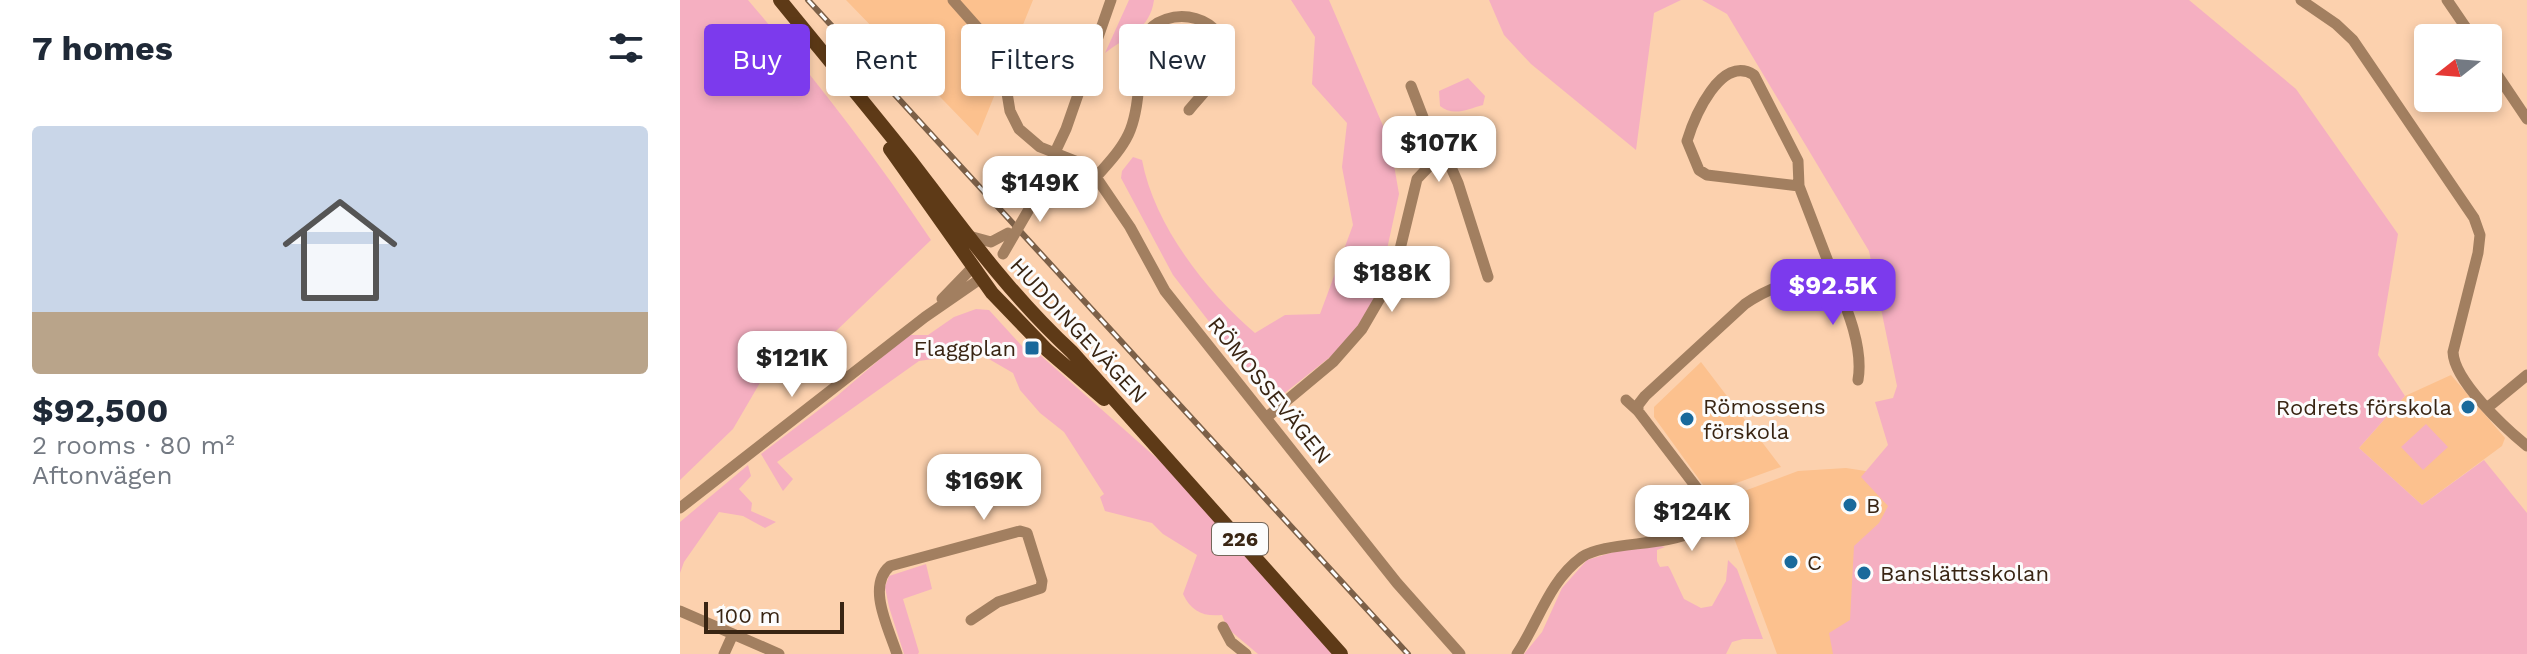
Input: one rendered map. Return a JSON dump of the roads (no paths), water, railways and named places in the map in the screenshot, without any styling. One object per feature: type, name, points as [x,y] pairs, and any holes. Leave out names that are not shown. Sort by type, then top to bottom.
[{"type":"main road","name":"HUDDINGEVÄGEN","points":[[780,0],[826,56]]},
{"type":"main road","name":"HUDDINGEVÄGEN","points":[[858,96],[988,260]]},
{"type":"main road","name":"HUDDINGEVÄGEN","points":[[859,96],[988,260],[1047,350],[1136,425],[1341,654]]},
{"type":"street","name":"RÖMOSSEVÄGEN","points":[[953,0],[992,44],[1003,69],[1010,111],[1019,129],[1040,147],[1078,162],[1096,177],[1130,227],[1165,291],[1397,583],[1460,654]]},
{"type":"street","points":[[680,508],[925,317],[988,260],[1039,192],[1066,129],[1111,0]]},
{"type":"street","points":[[2301,0],[2353,40],[2474,218],[2480,235],[2478,253],[2453,352],[2453,363],[2487,408],[2527,446]]},
{"type":"street","points":[[2447,0],[2463,24]]},
{"type":"street","points":[[1096,177],[1118,155],[1131,131],[1138,103],[1140,45],[1147,29],[1171,13],[1202,17],[1215,28],[1223,46],[1223,61],[1218,74],[1189,110]]},
{"type":"street","points":[[1799,186],[1702,173],[1687,141],[1711,87],[1740,71],[1754,75],[1798,161],[1799,186],[1842,297],[1861,364],[1858,380]]},
{"type":"street","points":[[2502,82],[2527,119]]},
{"type":"street","points":[[1411,86],[1440,155],[1450,165],[1458,183],[1488,277]]},
{"type":"street","points":[[1267,417],[1333,362],[1362,329],[1394,274],[1417,179],[1440,155]]},
{"type":"street","points":[[988,260],[1041,182]]},
{"type":"street","points":[[1638,411],[1638,405],[1645,396],[1745,304],[1788,281],[1832,272]]},
{"type":"street","points":[[2487,408],[2527,375]]},
{"type":"street","points":[[1517,654],[1535,627],[1560,576],[1584,555],[1606,546],[1683,537],[1696,533],[1708,521],[1710,509],[1703,496],[1638,411],[1626,400]]},
{"type":"street","points":[[897,654],[878,588],[884,571],[890,566],[998,536],[1020,531],[1027,533],[1042,581],[1041,588],[998,602],[971,620]]},
{"type":"street","points":[[680,611],[779,654]]},
{"type":"street","points":[[1223,627],[1231,642],[1246,654]]},
{"type":"street","points":[[724,654],[733,634]]},
{"type":"railway","points":[[808,0],[1408,654]]},
{"type":"place","name":"Flaggplan","points":[[1032,348]]},
{"type":"place","name":"Rodrets förskola","points":[[2468,407]]},
{"type":"place","name":"Römossens förskola","points":[[1687,419]]},
{"type":"place","name":"B","points":[[1850,505]]},
{"type":"place","name":"C","points":[[1791,562]]},
{"type":"place","name":"Banslättsskolan","points":[[1864,573]]}]
